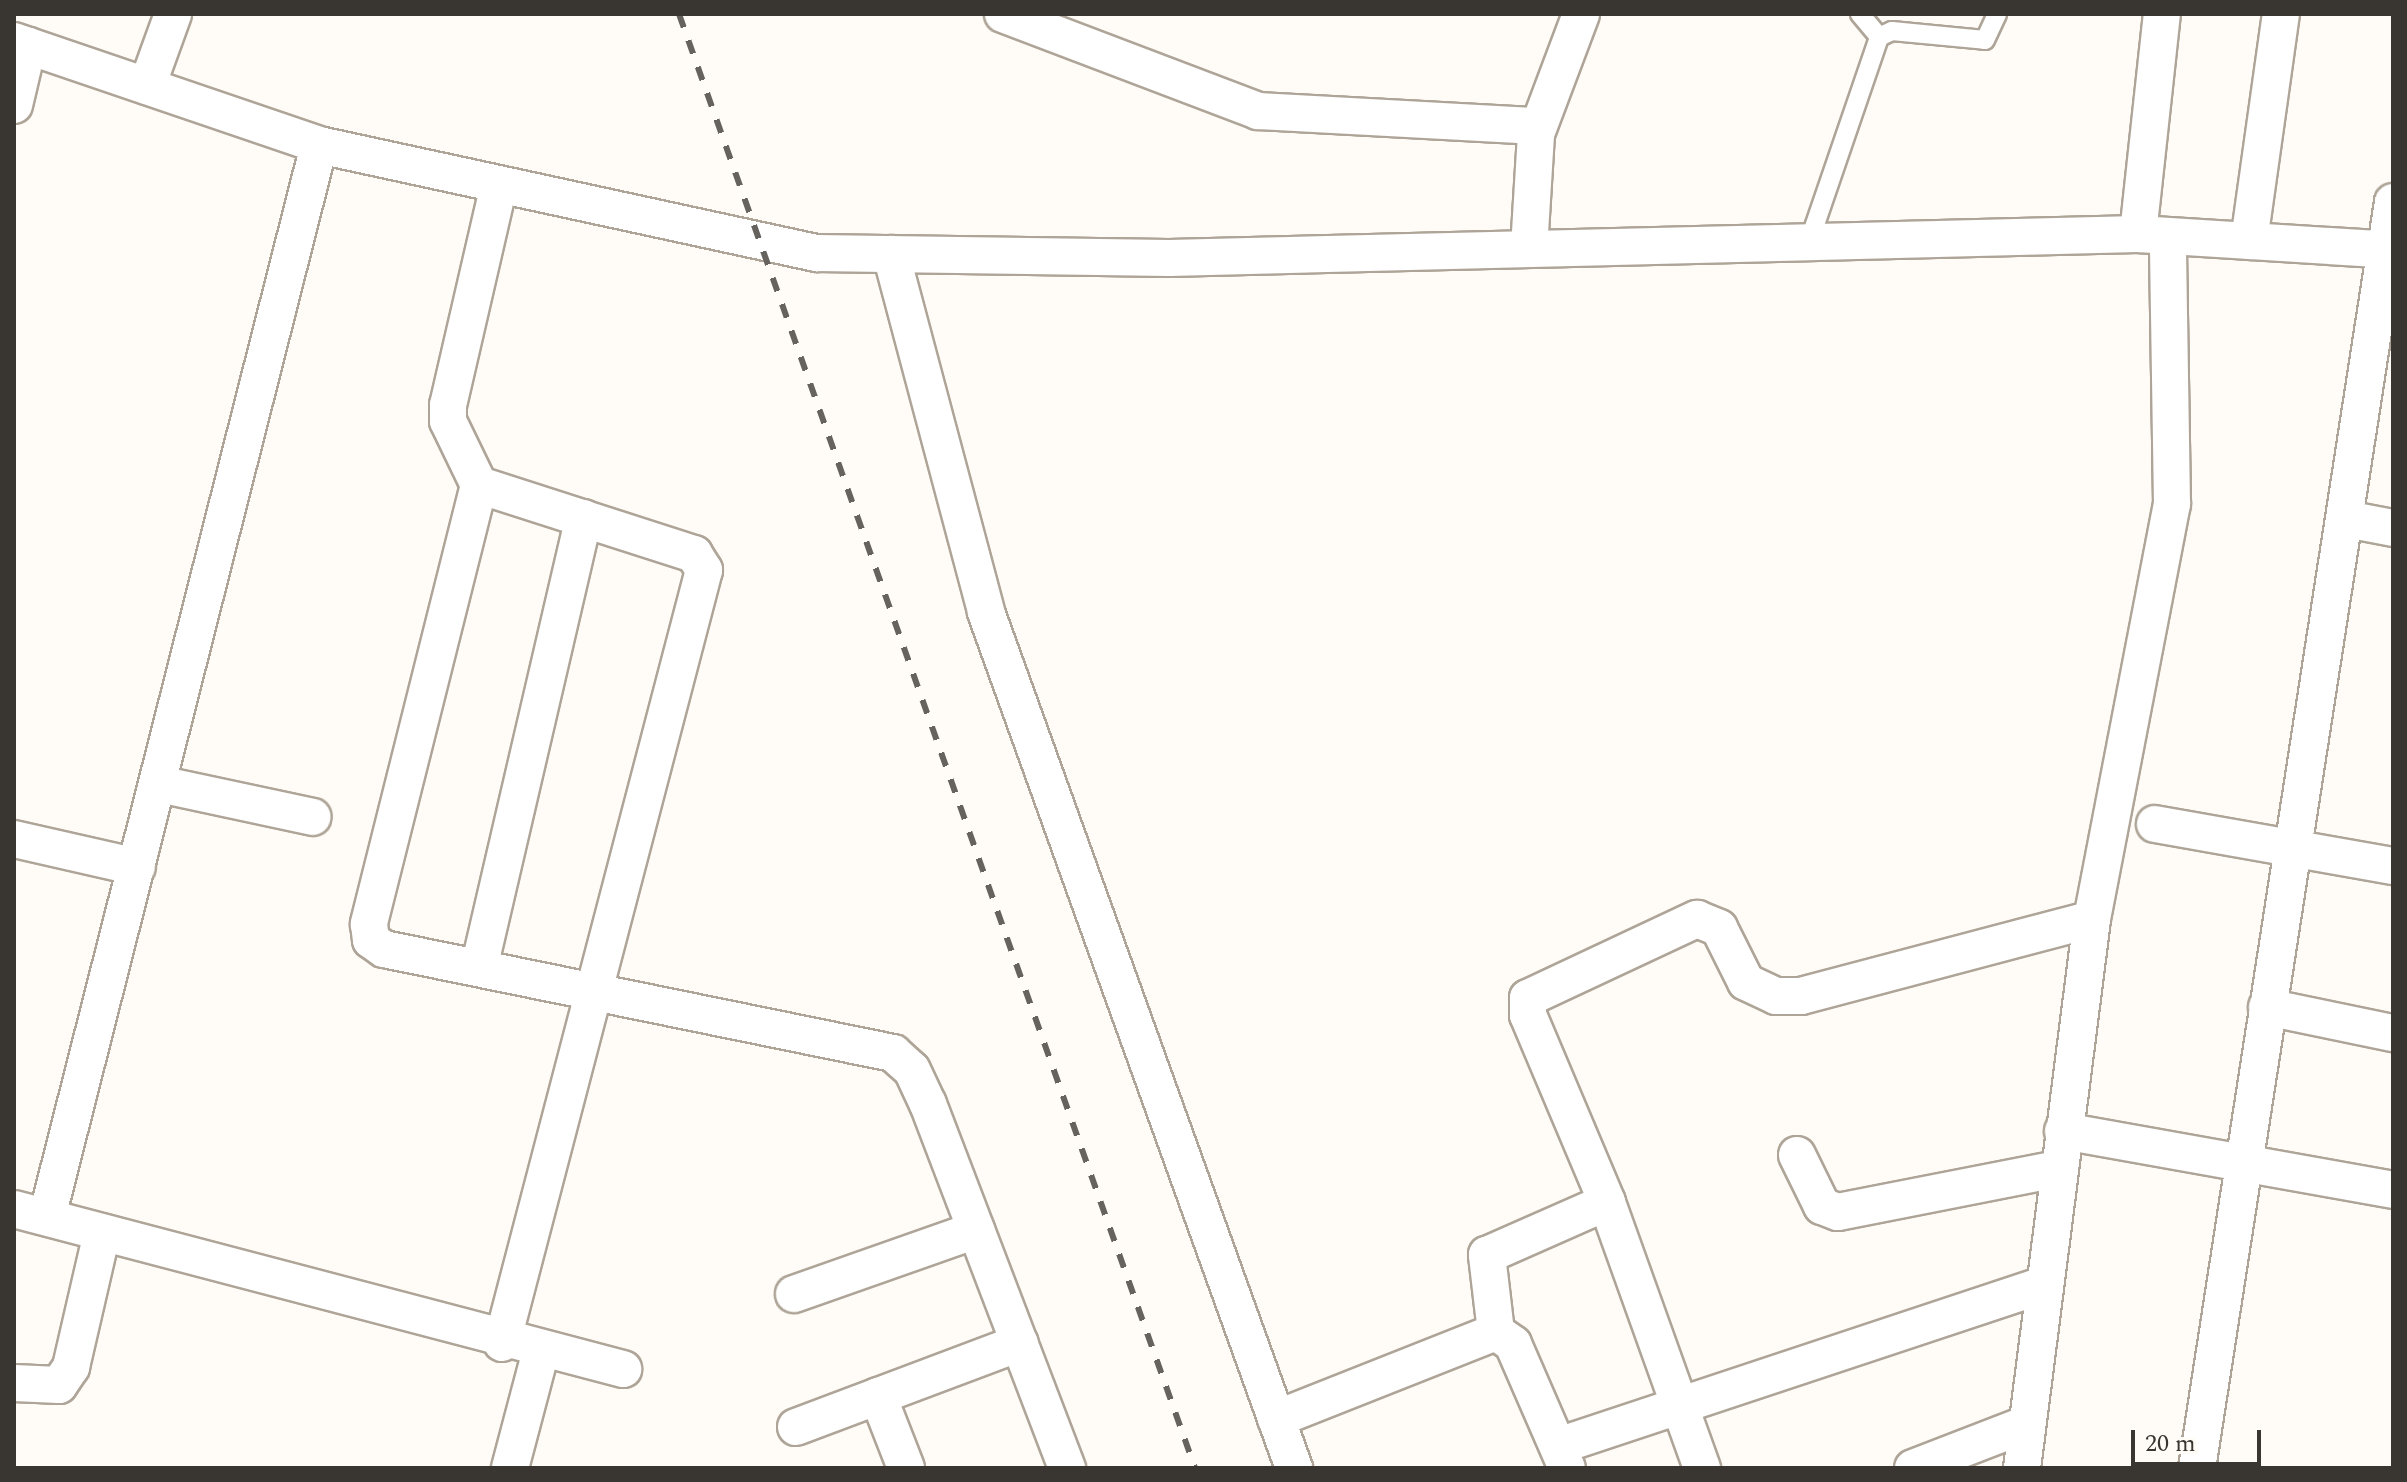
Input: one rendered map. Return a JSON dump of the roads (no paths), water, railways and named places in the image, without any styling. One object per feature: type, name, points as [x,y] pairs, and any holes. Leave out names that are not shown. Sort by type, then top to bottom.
[{"type":"street","points":[[147,86],[173,14]]},
{"type":"street","points":[[1003,14],[1258,111],[1538,126]]},
{"type":"street","points":[[1529,249],[1538,126],[1581,14]]},
{"type":"street","points":[[2022,1468],[2092,919],[2172,504],[2153,236],[2162,14]]},
{"type":"street","points":[[2249,241],[2281,14]]},
{"type":"street","points":[[14,105],[21,43],[319,145],[498,189],[816,253],[1169,258],[2153,236],[2390,249]]},
{"type":"street","points":[[319,145],[137,867],[30,1213],[502,1343],[623,1369]]},
{"type":"street","points":[[498,189],[448,405],[448,421],[479,485],[369,924],[371,940],[384,949],[893,1053],[918,1081],[1067,1468]]},
{"type":"street","points":[[2197,1468],[2248,1164],[2267,1007],[2299,849],[2346,519],[2390,249],[2393,202]]},
{"type":"street","points":[[891,254],[986,612],[1294,1468]]},
{"type":"street","points":[[479,485],[694,554],[704,570],[502,1343]]},
{"type":"street","points":[[479,968],[584,518]]},
{"type":"street","points":[[2346,519],[2393,528]]},
{"type":"street","points":[[159,784],[313,817]]},
{"type":"street","points":[[2155,824],[2393,866]]},
{"type":"street","points":[[14,839],[137,867]]},
{"type":"street","points":[[1702,1468],[1607,1202],[1528,1015],[1536,992],[1697,919],[1719,928],[1758,993],[1789,996],[2092,919]]},
{"type":"street","points":[[2267,1007],[2393,1033]]},
{"type":"street","points":[[2063,1131],[2393,1190]]},
{"type":"street","points":[[1797,1155],[1822,1206],[1838,1212],[2058,1169]]},
{"type":"street","points":[[1607,1202],[1487,1255],[1496,1332],[1513,1344],[1564,1456],[1682,1405],[2043,1285]]},
{"type":"street","points":[[794,1294],[976,1230]]},
{"type":"street","points":[[14,1383],[59,1385],[71,1367],[102,1233]]},
{"type":"street","points":[[1276,1419],[1496,1332]]},
{"type":"street","points":[[796,1427],[1020,1343]]},
{"type":"street","points":[[510,1468],[541,1351]]},
{"type":"street","points":[[878,1396],[906,1468]]},
{"type":"street","points":[[1913,1468],[2027,1424]]},
{"type":"lane","points":[[1860,14],[1879,37]]},
{"type":"lane","points":[[1809,242],[1879,37],[1892,31],[1985,40],[1997,14]]},
{"type":"railway","points":[[679,14],[1195,1468]]}]
